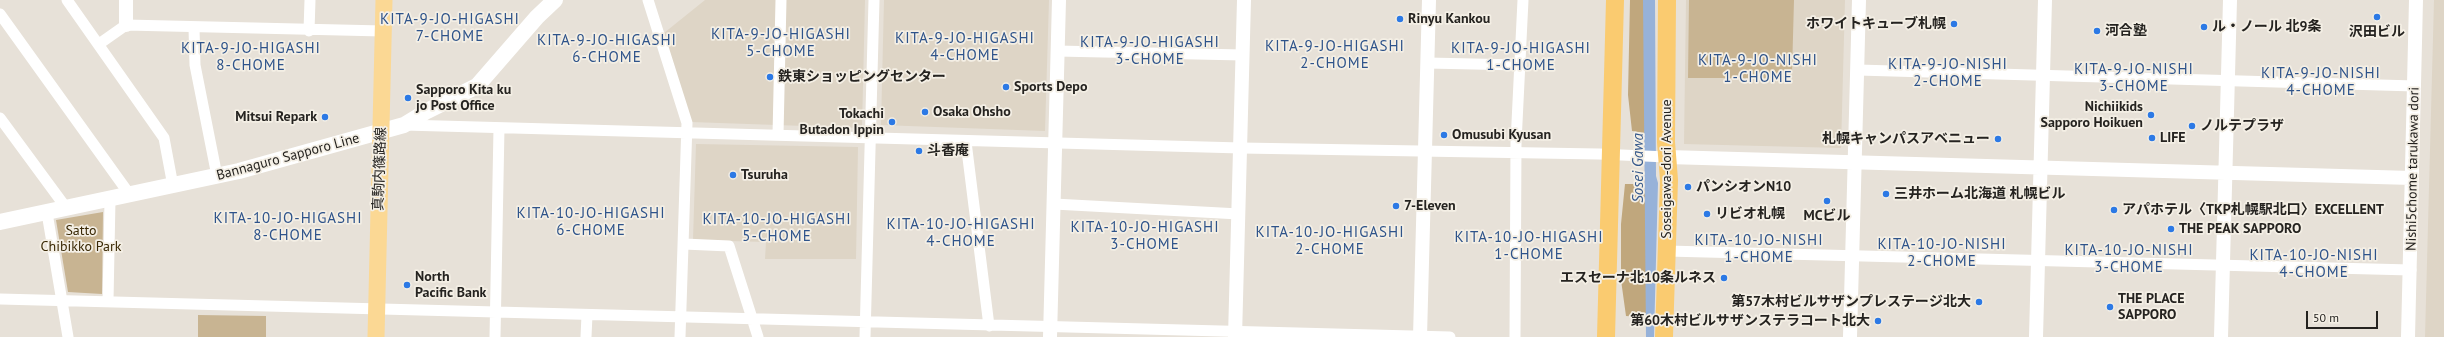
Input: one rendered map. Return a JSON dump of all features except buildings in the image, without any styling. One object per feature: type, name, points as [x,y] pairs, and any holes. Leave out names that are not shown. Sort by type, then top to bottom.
[{"type":"highway","points":[[1606,337],[1615,0]]},
{"type":"highway","name":"Soseigawa-dori Avenue","points":[[1664,337],[1667,251],[1656,157],[1667,0]]},
{"type":"main road","name":"真駒内篠路線","points":[[376,337],[375,310],[384,0]]},
{"type":"main road","name":"Bannaguro Sapporo Line","points":[[0,222],[110,200],[217,176],[404,126],[427,111],[477,86],[537,17],[555,0]]},
{"type":"street","points":[[67,0],[164,138],[174,186]]},
{"type":"street","points":[[126,0],[126,25]]},
{"type":"street","points":[[309,31],[310,0]]},
{"type":"street","points":[[648,0],[687,123],[680,337]]},
{"type":"street","points":[[778,135],[781,0]]},
{"type":"street","points":[[865,337],[869,138],[874,0]]},
{"type":"street","points":[[1050,332],[1059,0]]},
{"type":"street","points":[[1235,335],[1244,0]]},
{"type":"street","points":[[1420,337],[1429,0]]},
{"type":"street","points":[[1515,337],[1518,153],[1523,0]]},
{"type":"street","points":[[1850,337],[1859,0]]},
{"type":"street","points":[[2036,337],[2045,0]]},
{"type":"street","points":[[2221,337],[2230,0]]},
{"type":"street","name":"Nishi5chome tarukawa dori","points":[[2408,337],[2411,270],[2416,0]]},
{"type":"street","points":[[0,14],[130,195]]},
{"type":"street","points":[[99,44],[126,25],[309,31],[383,31]]},
{"type":"street","points":[[194,28],[195,65],[217,176]]},
{"type":"street","points":[[1057,51],[1243,55]]},
{"type":"street","points":[[1427,63],[1521,65]]},
{"type":"street","points":[[1858,70],[2414,86]]},
{"type":"street","points":[[0,118],[67,209]]},
{"type":"street","points":[[404,126],[686,132],[966,142],[1610,155],[2412,178]]},
{"type":"street","points":[[495,337],[499,128]]},
{"type":"street","points":[[966,142],[988,326]]},
{"type":"street","points":[[108,301],[110,200]]},
{"type":"street","points":[[1054,204],[1239,214]]},
{"type":"street","points":[[47,213],[68,337]]},
{"type":"street","points":[[684,244],[729,246],[758,337]]},
{"type":"street","points":[[1667,251],[2411,270]]},
{"type":"street","points":[[0,299],[375,310],[752,318],[988,326],[1050,332],[1450,337]]},
{"type":"street","points":[[586,337],[587,315]]},
{"type":"shaded area","name":"鉄東ショッピングセンター","points":[[705,0],[865,0],[862,128],[691,122],[664,33]]},
{"type":"shaded area","name":"鉄東ショッピングセンター","points":[[884,0],[1049,0],[1045,131],[881,125]]},
{"type":"shaded area","points":[[1630,0],[1647,0],[1645,133],[1632,131],[1628,95]]},
{"type":"shaded area","points":[[1686,0],[1845,0],[1841,148],[1684,144]]},
{"type":"shaded area","points":[[2434,0],[2444,0],[2444,337],[2425,337]]},
{"type":"shaded area","points":[[696,144],[858,147],[856,259],[765,259],[766,242],[693,240]]},
{"type":"shaded area","points":[[1625,184],[1641,184],[1653,207],[1647,312],[1639,317],[1626,316],[1621,280],[1621,224]]},
{"type":"green space","points":[[1689,0],[1794,0],[1792,73],[1779,72],[1779,78],[1688,78]]},
{"type":"green space","name":"Satto Chibikko Park","points":[[103,212],[102,294],[68,292],[56,220]]},
{"type":"green space","points":[[198,315],[266,316],[266,337],[198,337]]},
{"type":"water","points":[[1643,0],[1655,0],[1656,176],[1658,183],[1654,337],[1646,337]]},
{"type":"place","name":"沢田ビル","points":[[2377,17]]},
{"type":"place","name":"Rinyu Kankou","points":[[1400,19]]},
{"type":"place","name":"ホワイトキューブ札幌","points":[[1954,24]]},
{"type":"place","name":"ル・ノール 北9条","points":[[2204,27]]},
{"type":"place","name":"河合塾","points":[[2097,31]]},
{"type":"place","name":"鉄東ショッピングセンター","points":[[770,77]]},
{"type":"place","name":"Sports Depo","points":[[1006,87]]},
{"type":"place","name":"Sapporo Kita ku jo Post Office","points":[[408,98]]},
{"type":"place","name":"Osaka Ohsho","points":[[925,112]]},
{"type":"place","name":"Nichiikids Sapporo Hoikuen","points":[[2151,115]]},
{"type":"place","name":"Mitsui Repark","points":[[325,117]]},
{"type":"place","name":"Tokachi Butadon Ippin","points":[[892,122]]},
{"type":"place","name":"ノルテプラザ","points":[[2192,126]]},
{"type":"place","name":"Omusubi Kyusan","points":[[1444,135]]},
{"type":"place","name":"LIFE","points":[[2152,138]]},
{"type":"place","name":"札幌キャンパスアベニュー","points":[[1998,139]]},
{"type":"place","name":"斗香庵","points":[[919,151]]},
{"type":"place","name":"Tsuruha","points":[[733,175]]},
{"type":"place","name":"パンシオンN10","points":[[1688,187]]},
{"type":"place","name":"三井ホーム北海道 札幌ビル","points":[[1886,194]]},
{"type":"place","name":"MCビル","points":[[1827,201]]},
{"type":"place","name":"7-Eleven","points":[[1396,206]]},
{"type":"place","name":"アパホテル〈TKP札幌駅北口〉EXCELLENT","points":[[2114,210]]},
{"type":"place","name":"リビオ札幌","points":[[1707,214]]},
{"type":"place","name":"THE PEAK SAPPORO","points":[[2171,229]]},
{"type":"place","name":"エスセーナ北10条ルネス","points":[[1724,278]]},
{"type":"place","name":"North Pacific Bank","points":[[407,285]]},
{"type":"place","name":"第57木村ビルサザンプレステージ北大","points":[[1979,302]]},
{"type":"place","name":"THE PLACE SAPPORO","points":[[2110,307]]},
{"type":"place","name":"第60木村ビルサザンステラコート北大","points":[[1878,321]]},
{"type":"district","name":"KITA-9-JO-HIGASHI 7-CHOME","points":[[450,28]]},
{"type":"district","name":"KITA-9-JO-HIGASHI 5-CHOME","points":[[781,44]]},
{"type":"district","name":"KITA-9-JO-HIGASHI 4-CHOME","points":[[965,48]]},
{"type":"district","name":"KITA-9-JO-HIGASHI 6-CHOME","points":[[607,50]]},
{"type":"district","name":"KITA-9-JO-HIGASHI 3-CHOME","points":[[1150,52]]},
{"type":"district","name":"KITA-9-JO-HIGASHI 2-CHOME","points":[[1335,56]]},
{"type":"district","name":"KITA-9-JO-HIGASHI 8-CHOME","points":[[251,58]]},
{"type":"district","name":"KITA-9-JO-HIGASHI 1-CHOME","points":[[1521,58]]},
{"type":"district","name":"KITA-9-JO-NISHI 1-CHOME","points":[[1758,70]]},
{"type":"district","name":"KITA-9-JO-NISHI 2-CHOME","points":[[1948,74]]},
{"type":"district","name":"KITA-9-JO-NISHI 3-CHOME","points":[[2134,78]]},
{"type":"district","name":"KITA-9-JO-NISHI 4-CHOME","points":[[2321,82]]},
{"type":"district","name":"KITA-10-JO-HIGASHI 6-CHOME","points":[[591,222]]},
{"type":"district","name":"KITA-10-JO-HIGASHI 8-CHOME","points":[[288,228]]},
{"type":"district","name":"KITA-10-JO-HIGASHI 5-CHOME","points":[[777,228]]},
{"type":"district","name":"KITA-10-JO-HIGASHI 4-CHOME","points":[[961,234]]},
{"type":"district","name":"KITA-10-JO-HIGASHI 3-CHOME","points":[[1145,236]]},
{"type":"district","name":"KITA-10-JO-HIGASHI 2-CHOME","points":[[1330,242]]},
{"type":"district","name":"KITA-10-JO-HIGASHI 1-CHOME","points":[[1529,246]]},
{"type":"district","name":"KITA-10-JO-NISHI 1-CHOME","points":[[1759,250]]},
{"type":"district","name":"KITA-10-JO-NISHI 2-CHOME","points":[[1942,254]]},
{"type":"district","name":"KITA-10-JO-NISHI 3-CHOME","points":[[2129,260]]},
{"type":"district","name":"KITA-10-JO-NISHI 4-CHOME","points":[[2314,264]]},
{"type":"water label","name":"Sosei Gawa","points":[[1639,168]]}]
